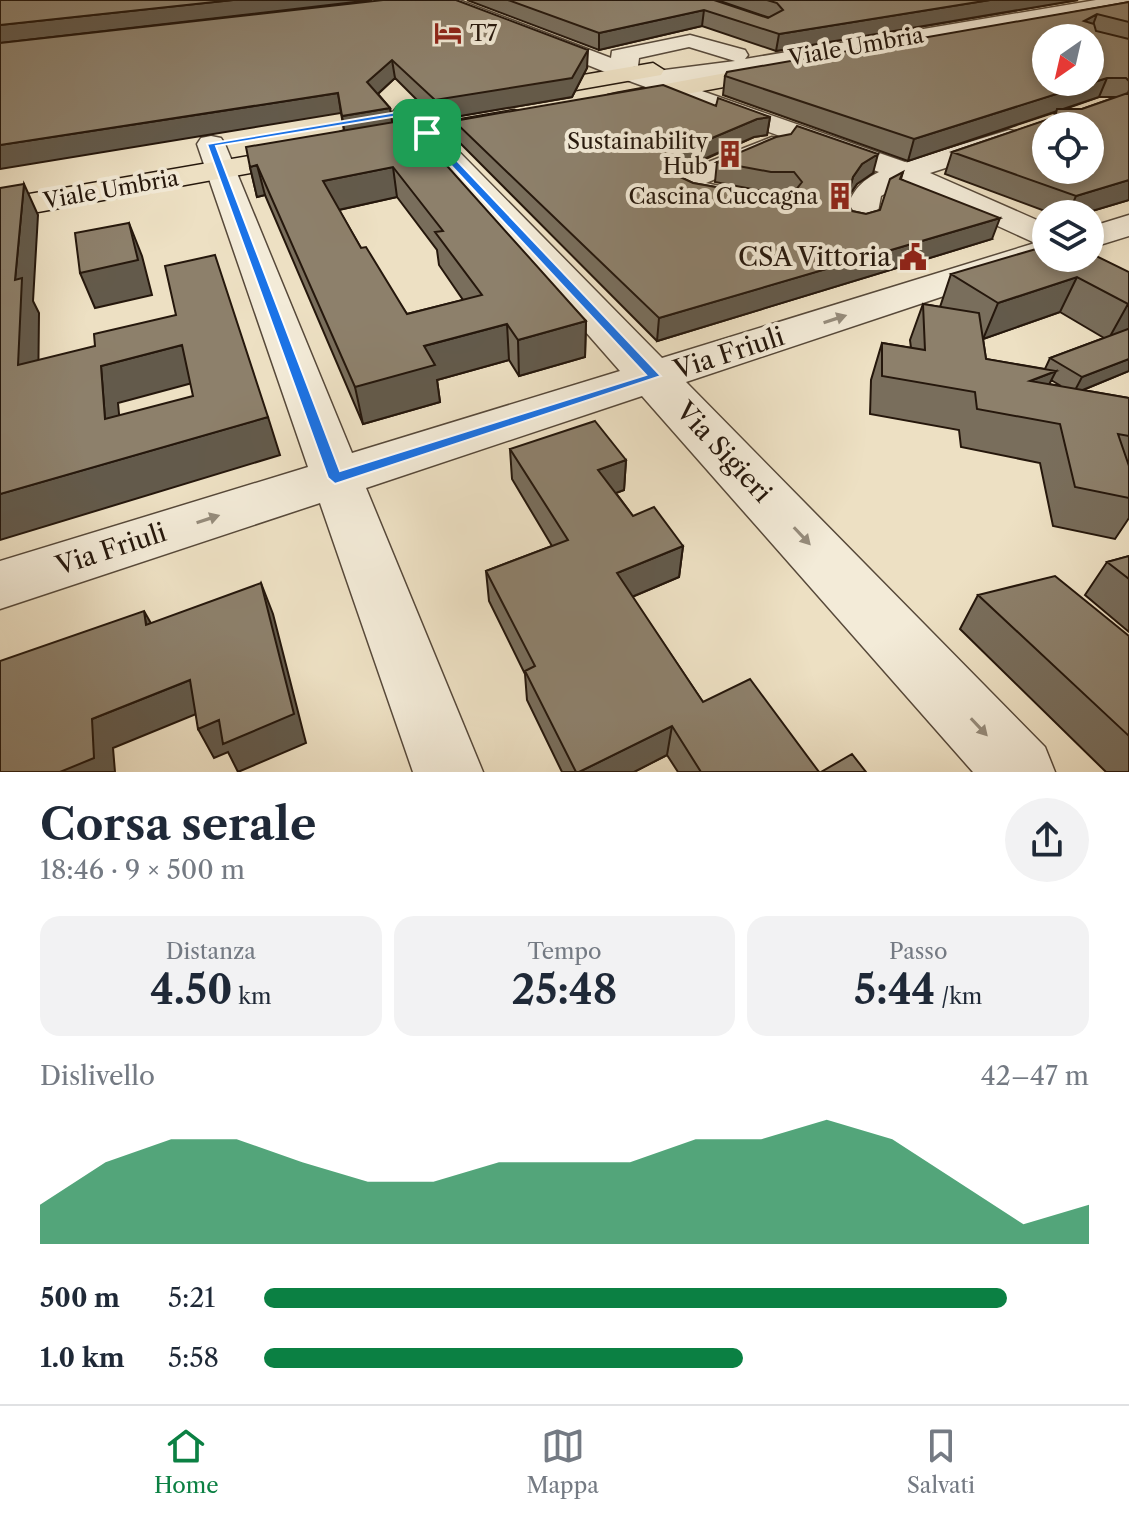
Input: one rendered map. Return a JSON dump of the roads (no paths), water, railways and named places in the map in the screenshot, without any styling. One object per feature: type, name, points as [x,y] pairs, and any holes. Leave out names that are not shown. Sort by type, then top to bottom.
[{"type":"main road","name":"Viale Umbria","points":[[497,97],[988,9],[1068,0]]},
{"type":"main road","name":"Viale Umbria","points":[[0,209],[225,151],[423,117],[678,83],[1030,21],[1129,9]]},
{"type":"main road","name":"Viale Umbria","points":[[346,122],[423,117]]},
{"type":"main road","name":"Viale Umbria","points":[[181,149],[225,151]]},
{"type":"street","name":"Viale Umbria","points":[[1030,21],[1128,0]]},
{"type":"street","points":[[438,1],[632,74],[678,83],[905,173],[1032,230]]},
{"type":"street","points":[[988,9],[1040,24]]},
{"type":"street","points":[[678,22],[763,51]]},
{"type":"street","points":[[693,53],[644,61],[620,56],[690,41],[737,55]]},
{"type":"street","name":"Via Sigieri","points":[[423,117],[654,376],[1020,772]]},
{"type":"street","points":[[860,222],[869,190],[905,173],[1032,131]]},
{"type":"street","points":[[765,204],[703,193],[680,184],[765,146],[777,144]]},
{"type":"street","points":[[225,151],[335,478],[448,772]]},
{"type":"street","points":[[1104,233],[1129,225]]},
{"type":"street","name":"Via Friuli","points":[[0,585],[1032,255]]},
{"type":"place","name":"T7","points":[[448,33]]},
{"type":"place","name":"Sustainability Hub","points":[[730,154]]},
{"type":"place","name":"Cascina Cuccagna","points":[[840,196]]},
{"type":"place","name":"CSA Vittoria","points":[[913,257]]}]
